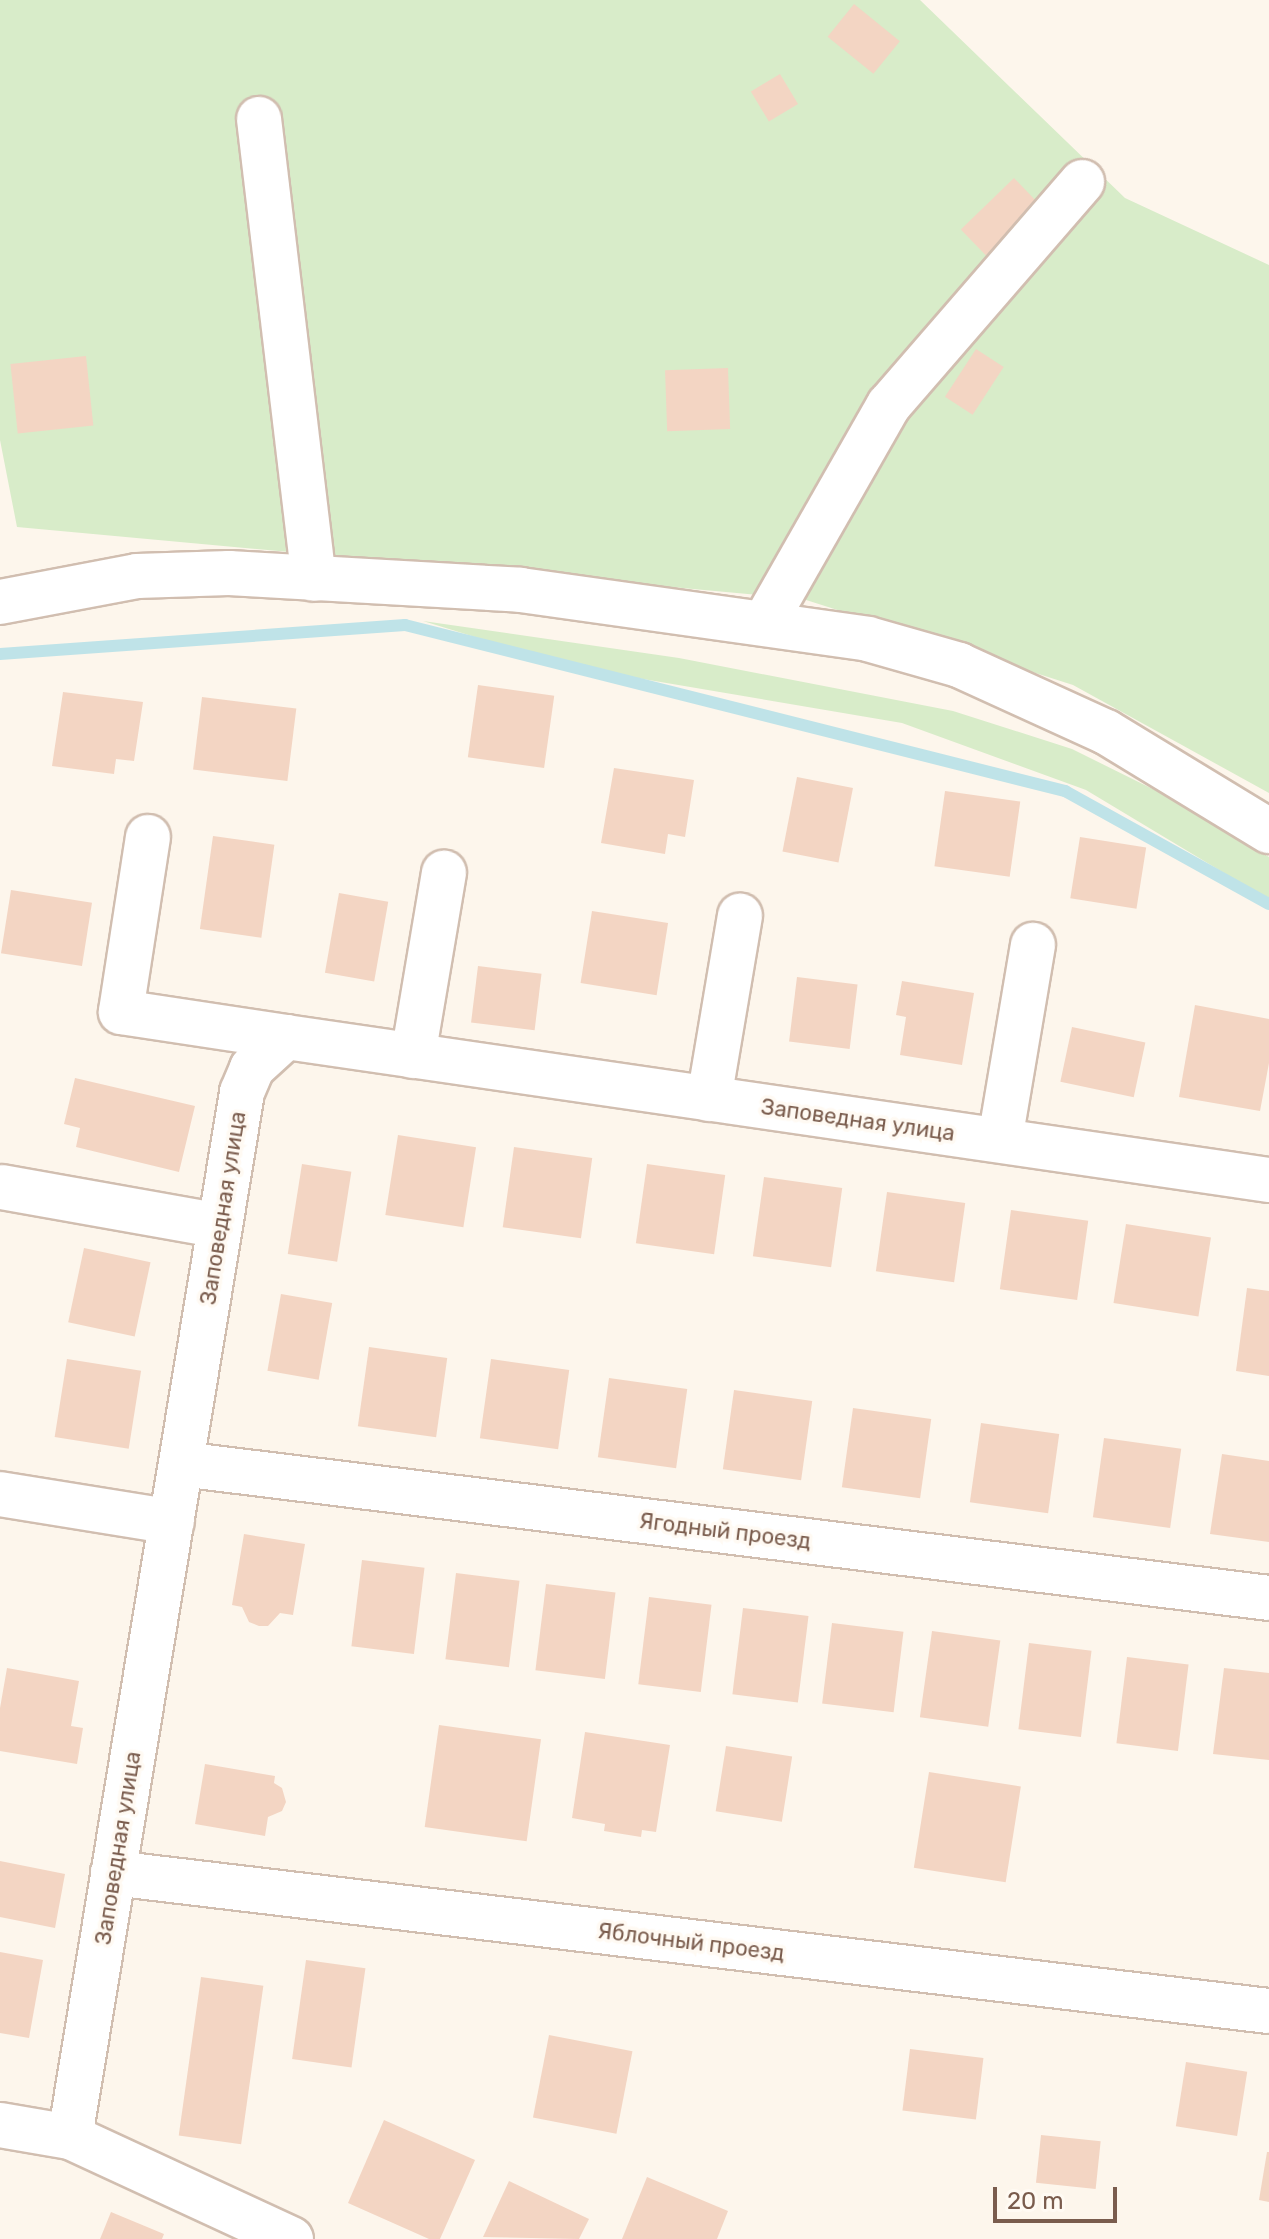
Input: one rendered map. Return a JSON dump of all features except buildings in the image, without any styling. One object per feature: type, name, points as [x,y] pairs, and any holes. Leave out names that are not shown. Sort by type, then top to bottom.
[{"type":"street","points":[[259,119],[314,579]]},
{"type":"street","points":[[765,622],[889,405],[1082,182]]},
{"type":"street","points":[[0,602],[137,576],[229,573],[521,590],[765,622],[868,639],[959,665],[1106,732],[1269,831]]},
{"type":"street","points":[[148,837],[121,1012],[286,1037]]},
{"type":"street","points":[[413,1056],[444,873]]},
{"type":"street","points":[[709,1099],[740,916]]},
{"type":"street","points":[[1000,1140],[1033,945]]},
{"type":"street","name":"Заповедная улица","points":[[70,2137],[242,1092],[252,1068],[286,1037],[1269,1180]]},
{"type":"street","points":[[2,1187],[220,1226]]},
{"type":"street","name":"Ягодный проезд","points":[[181,1464],[1269,1598]]},
{"type":"street","points":[[0,1494],[172,1522]]},
{"type":"street","name":"Яблочный проезд","points":[[113,1873],[1269,2011]]},
{"type":"street","points":[[0,2125],[70,2137],[226,2225],[291,2239]]},
{"type":"green space","points":[[0,0],[920,0],[1125,198],[1269,265],[1269,793],[1073,685],[803,599],[17,527],[0,440]]},
{"type":"green space","points":[[423,621],[679,658],[953,711],[1072,749],[1191,808],[1269,857],[1269,900],[1086,790],[902,723],[572,667]]},
{"type":"waterway","points":[[0,654],[405,625],[1065,791],[1269,904]]}]
